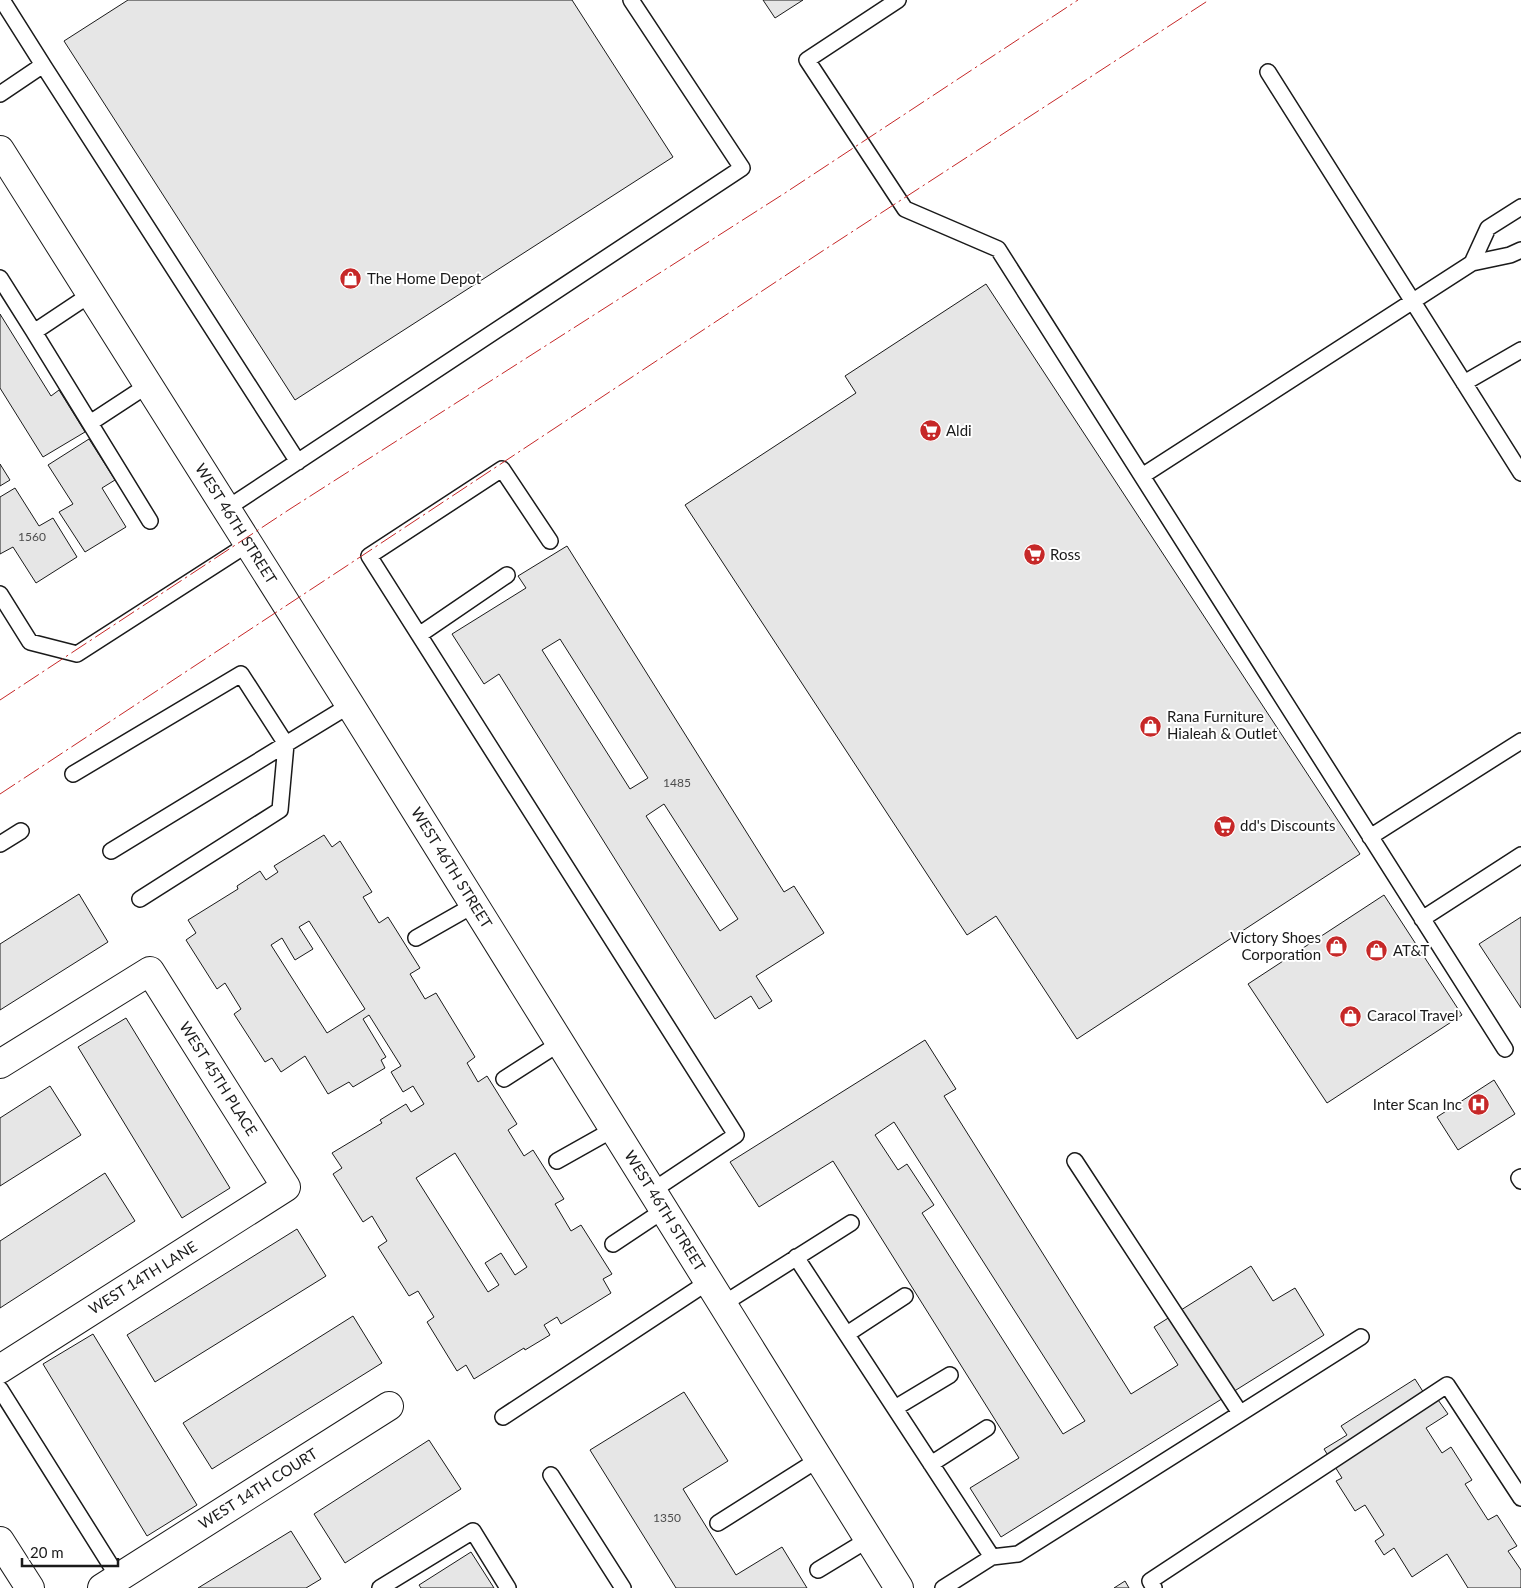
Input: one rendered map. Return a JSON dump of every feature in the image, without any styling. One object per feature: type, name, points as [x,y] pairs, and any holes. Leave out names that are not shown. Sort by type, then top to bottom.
[{"type":"street","name":"WEST 46TH STREET","points":[[0,150],[350,705],[899,1588]]},
{"type":"street","name":"WEST 45TH PLACE","points":[[0,1064],[150,971],[286,1187]]},
{"type":"street","name":"WEST 14TH LANE","points":[[0,1369],[286,1187]]},
{"type":"street","name":"WEST 14TH COURT","points":[[110,1583],[389,1406]]},
{"type":"street","points":[[0,1540],[30,1588]]},
{"type":"lane","points":[[2,0],[298,462]]},
{"type":"lane","points":[[226,509],[742,168],[631,0]]},
{"type":"lane","points":[[898,0],[807,60],[904,209],[998,248],[1505,1049]]},
{"type":"lane","points":[[0,94],[43,65]]},
{"type":"lane","points":[[1268,72],[1521,473]]},
{"type":"lane","points":[[1472,262],[1488,228],[1521,207]]},
{"type":"lane","points":[[1142,476],[1472,262],[1510,255],[1521,250]]},
{"type":"lane","points":[[0,278],[150,521]]},
{"type":"lane","points":[[34,332],[91,294]]},
{"type":"lane","points":[[1464,383],[1521,350]]},
{"type":"lane","points":[[90,423],[148,385]]},
{"type":"lane","points":[[550,541],[502,469],[368,556],[736,1135],[658,1201],[613,1244]]},
{"type":"lane","points":[[0,594],[30,642],[77,654],[248,544]]},
{"type":"lane","points":[[418,635],[507,575]]},
{"type":"lane","points":[[73,774],[241,674],[286,744],[280,810],[140,899]]},
{"type":"lane","points":[[111,851],[350,705]]},
{"type":"lane","points":[[1370,837],[1521,741]]},
{"type":"lane","points":[[0,844],[21,831]]},
{"type":"lane","points":[[1422,919],[1521,855]]},
{"type":"lane","points":[[416,938],[474,904]]},
{"type":"lane","points":[[504,1078],[560,1042]]},
{"type":"lane","points":[[557,1161],[614,1129]]},
{"type":"lane","points":[[1075,1160],[1240,1413]]},
{"type":"lane","points":[[1521,1176],[1519,1178],[1521,1182]]},
{"type":"lane","points":[[722,1304],[851,1223]]},
{"type":"lane","points":[[796,1258],[992,1557]]},
{"type":"lane","points":[[503,1417],[708,1282]]},
{"type":"lane","points":[[847,1334],[905,1296]]},
{"type":"lane","points":[[943,1588],[992,1557],[1018,1554],[1361,1336]]},
{"type":"lane","points":[[895,1408],[950,1375]]},
{"type":"lane","points":[[1154,1588],[1150,1581],[1447,1385],[1521,1498]]},
{"type":"lane","points":[[0,1389],[110,1583]]},
{"type":"lane","points":[[931,1464],[987,1428]]},
{"type":"lane","points":[[718,1523],[819,1459]]},
{"type":"lane","points":[[551,1475],[623,1588]]},
{"type":"lane","points":[[380,1588],[473,1531],[508,1588]]},
{"type":"lane","points":[[818,1570],[869,1539]]},
{"type":"building","name":"The Home Depot","points":[[128,0],[572,0],[673,157],[295,400],[64,41]]},
{"type":"building","points":[[763,0],[803,0],[775,18]]},
{"type":"building","points":[[986,284],[1360,854],[1077,1039],[996,916],[967,935],[685,505],[856,393],[845,376]]},
{"type":"building","points":[[0,314],[51,396],[59,390],[85,432],[43,457],[0,388]]},
{"type":"building","points":[[89,439],[115,480],[102,488],[126,527],[85,552],[59,512],[73,504],[48,465]]},
{"type":"building","points":[[0,464],[10,480],[0,486]]},
{"type":"building","points":[[15,488],[39,526],[53,518],[77,557],[36,583],[13,547],[0,554],[0,497]]},
{"type":"building","points":[[567,546],[784,892],[794,886],[824,933],[756,976],[772,1001],[759,1009],[751,996],[715,1019],[499,674],[484,684],[452,634],[526,588],[518,576]],"holes":[[[560,639],[648,778],[630,789],[542,650]],[[664,804],[738,919],[720,931],[646,816]]]},
{"type":"building","points":[[324,835],[332,847],[340,841],[372,892],[363,897],[379,923],[388,917],[420,968],[410,974],[425,999],[436,993],[475,1057],[467,1063],[478,1082],[487,1076],[517,1124],[508,1130],[524,1156],[533,1150],[564,1199],[555,1204],[571,1231],[581,1225],[612,1274],[603,1279],[611,1293],[561,1324],[557,1317],[544,1325],[550,1335],[525,1350],[524,1348],[474,1379],[466,1365],[457,1371],[427,1322],[434,1317],[418,1291],[409,1296],[378,1247],[387,1241],[372,1216],[363,1222],[333,1174],[342,1168],[332,1153],[382,1123],[380,1120],[406,1104],[411,1112],[424,1104],[413,1086],[403,1092],[391,1072],[401,1066],[369,1015],[363,1019],[386,1057],[381,1060],[385,1068],[353,1087],[349,1082],[328,1094],[305,1056],[281,1072],[272,1058],[265,1062],[234,1014],[241,1009],[225,983],[217,989],[186,940],[196,933],[188,920],[238,889],[237,886],[260,871],[266,880],[278,872],[274,866]],"holes":[[[309,921],[365,1009],[327,1033],[271,945],[282,938],[295,960],[313,949],[299,927]],[[455,1153],[527,1267],[515,1275],[501,1253],[485,1263],[499,1285],[488,1292],[416,1178]]]},
{"type":"building","points":[[79,894],[108,942],[0,1010],[0,944]]},
{"type":"building","points":[[1384,895],[1462,1015],[1327,1103],[1248,984]]},
{"type":"building","points":[[1521,917],[1521,1008],[1479,944]]},
{"type":"building","points":[[126,1018],[230,1188],[182,1218],[78,1047]]},
{"type":"building","points":[[925,1040],[956,1089],[944,1096],[1131,1394],[1178,1365],[1154,1327],[1251,1266],[1273,1301],[1295,1288],[1324,1335],[1001,1537],[970,1488],[1019,1458],[833,1161],[759,1207],[730,1162]],"holes":[[[894,1122],[1085,1421],[1063,1434],[922,1213],[934,1205],[907,1164],[898,1170],[875,1135]]]},
{"type":"building","points":[[1494,1080],[1515,1114],[1458,1150],[1437,1117]]},
{"type":"building","points":[[50,1086],[81,1135],[0,1186],[0,1118]]},
{"type":"building","points":[[105,1173],[135,1221],[0,1308],[0,1241]]},
{"type":"building","points":[[297,1229],[326,1276],[155,1382],[127,1335]]},
{"type":"building","points":[[353,1316],[382,1363],[212,1469],[183,1423]]},
{"type":"building","points":[[93,1334],[197,1505],[147,1536],[43,1364]]},
{"type":"building","points":[[1415,1379],[1429,1401],[1436,1397],[1448,1414],[1426,1428],[1442,1453],[1451,1447],[1472,1480],[1465,1484],[1488,1520],[1497,1515],[1517,1546],[1508,1551],[1521,1570],[1521,1588],[1468,1588],[1447,1554],[1412,1577],[1394,1548],[1384,1555],[1375,1541],[1384,1535],[1365,1505],[1355,1511],[1336,1481],[1342,1478],[1324,1449],[1347,1435],[1341,1426]]},
{"type":"building","points":[[684,1392],[728,1461],[683,1489],[736,1575],[782,1547],[807,1588],[676,1588],[590,1450]]},
{"type":"building","points":[[429,1440],[461,1489],[345,1563],[314,1514]]},
{"type":"building","points":[[291,1531],[321,1579],[306,1588],[198,1588]]},
{"type":"building","points":[[471,1552],[494,1588],[421,1588],[419,1585]]},
{"type":"building","points":[[1125,1581],[1129,1588],[1114,1588]]},
{"type":"power","points":[[0,700],[290,509],[785,193],[1078,0]]},
{"type":"power","points":[[0,794],[821,252],[1209,0]]},
{"type":"place","name":"The Home Depot","points":[[351,279]]},
{"type":"place","name":"Aldi","points":[[930,431]]},
{"type":"place","name":"Ross","points":[[1034,555]]},
{"type":"place","name":"Rana Furniture Hialeah & Outlet","points":[[1151,726]]},
{"type":"place","name":"dd's Discounts","points":[[1224,826]]},
{"type":"place","name":"Victory Shoes Corporation","points":[[1337,947]]},
{"type":"place","name":"AT&T","points":[[1377,951]]},
{"type":"place","name":"Caracol Travel","points":[[1351,1016]]},
{"type":"place","name":"Inter Scan Inc","points":[[1478,1105]]}]
